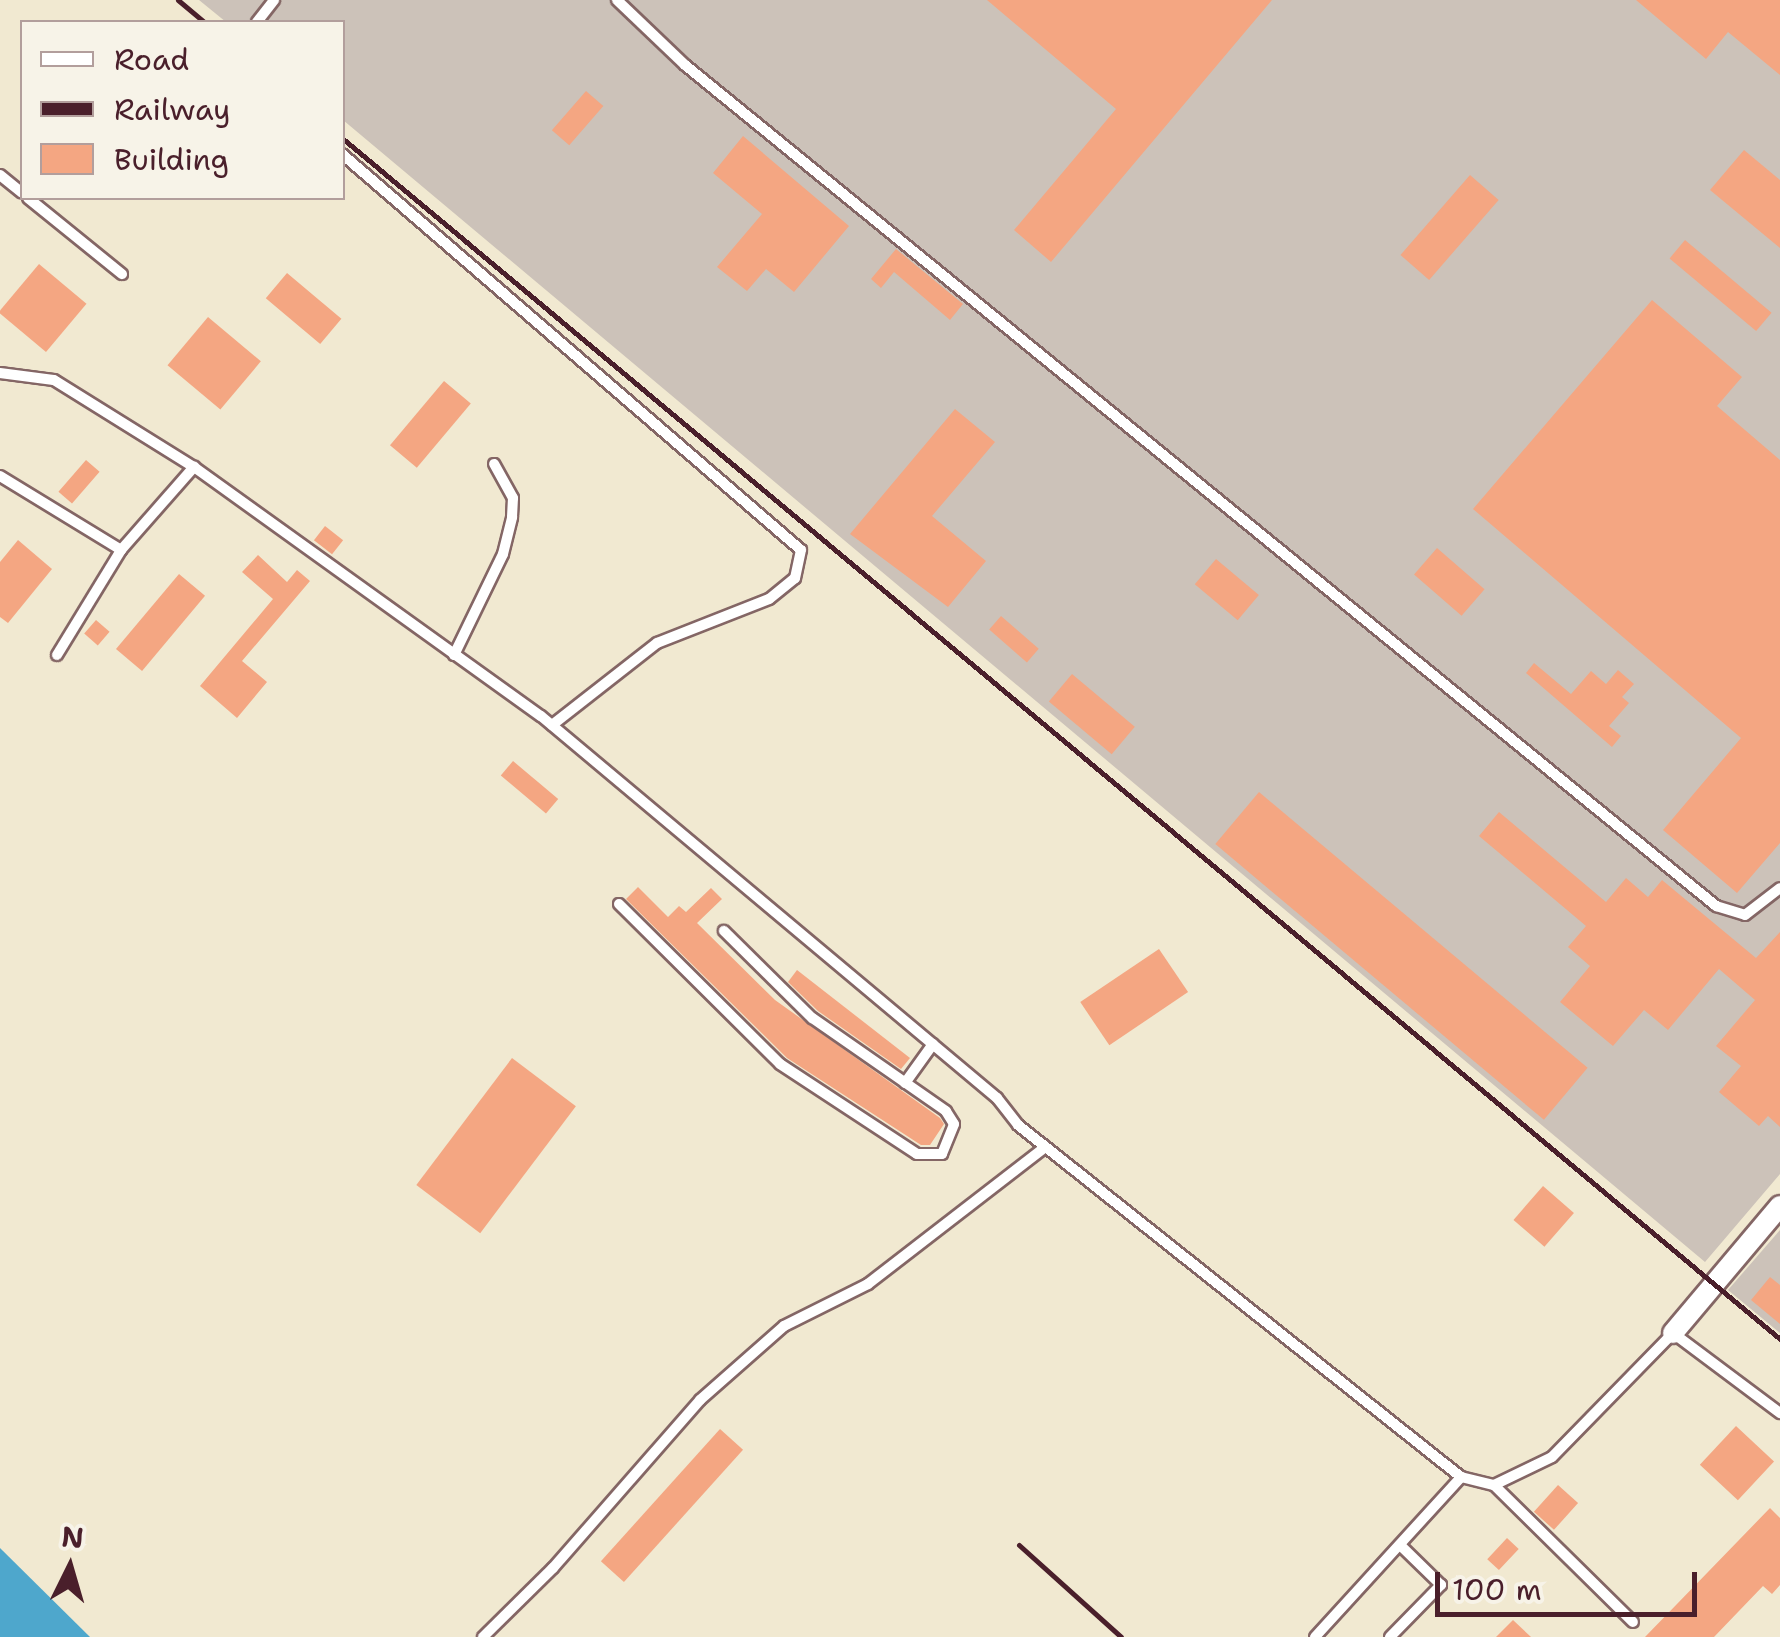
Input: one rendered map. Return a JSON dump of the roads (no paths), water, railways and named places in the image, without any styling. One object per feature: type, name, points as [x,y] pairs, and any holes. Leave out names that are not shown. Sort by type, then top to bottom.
[{"type":"street","points":[[1673,1332],[1780,1206]]},
{"type":"lane","points":[[259,20],[274,0]]},
{"type":"lane","points":[[617,0],[685,64],[1716,906],[1745,915],[1780,888]]},
{"type":"lane","points":[[345,157],[802,550],[796,578],[769,600],[657,643],[552,725]]},
{"type":"lane","points":[[0,175],[20,191]]},
{"type":"lane","points":[[31,200],[122,274]]},
{"type":"lane","points":[[0,373],[54,380],[194,467],[552,725],[933,1044],[1044,1147],[1461,1476],[1494,1485],[1633,1622]]},
{"type":"lane","points":[[454,654],[502,554],[512,516],[514,498],[494,464]]},
{"type":"lane","points":[[57,656],[121,550],[194,467]]},
{"type":"lane","points":[[0,476],[121,550]]},
{"type":"lane","points":[[619,904],[780,1064],[917,1154],[942,1154],[954,1124],[946,1111],[812,1018],[724,931]]},
{"type":"lane","points":[[906,1083],[933,1044]]},
{"type":"lane","points":[[482,1637],[554,1568],[700,1400],[784,1326],[868,1284],[1044,1147]]},
{"type":"lane","points":[[1494,1485],[1552,1457],[1673,1332],[1780,1413]]},
{"type":"lane","points":[[1315,1637],[1461,1476]]},
{"type":"lane","points":[[1390,1637],[1440,1585],[1401,1546]]},
{"type":"water","points":[[0,1548],[90,1637],[0,1637]]},
{"type":"railway","points":[[178,0],[202,20]]},
{"type":"railway","points":[[345,141],[1780,1339]]},
{"type":"railway","points":[[1019,1545],[1121,1637]]}]
